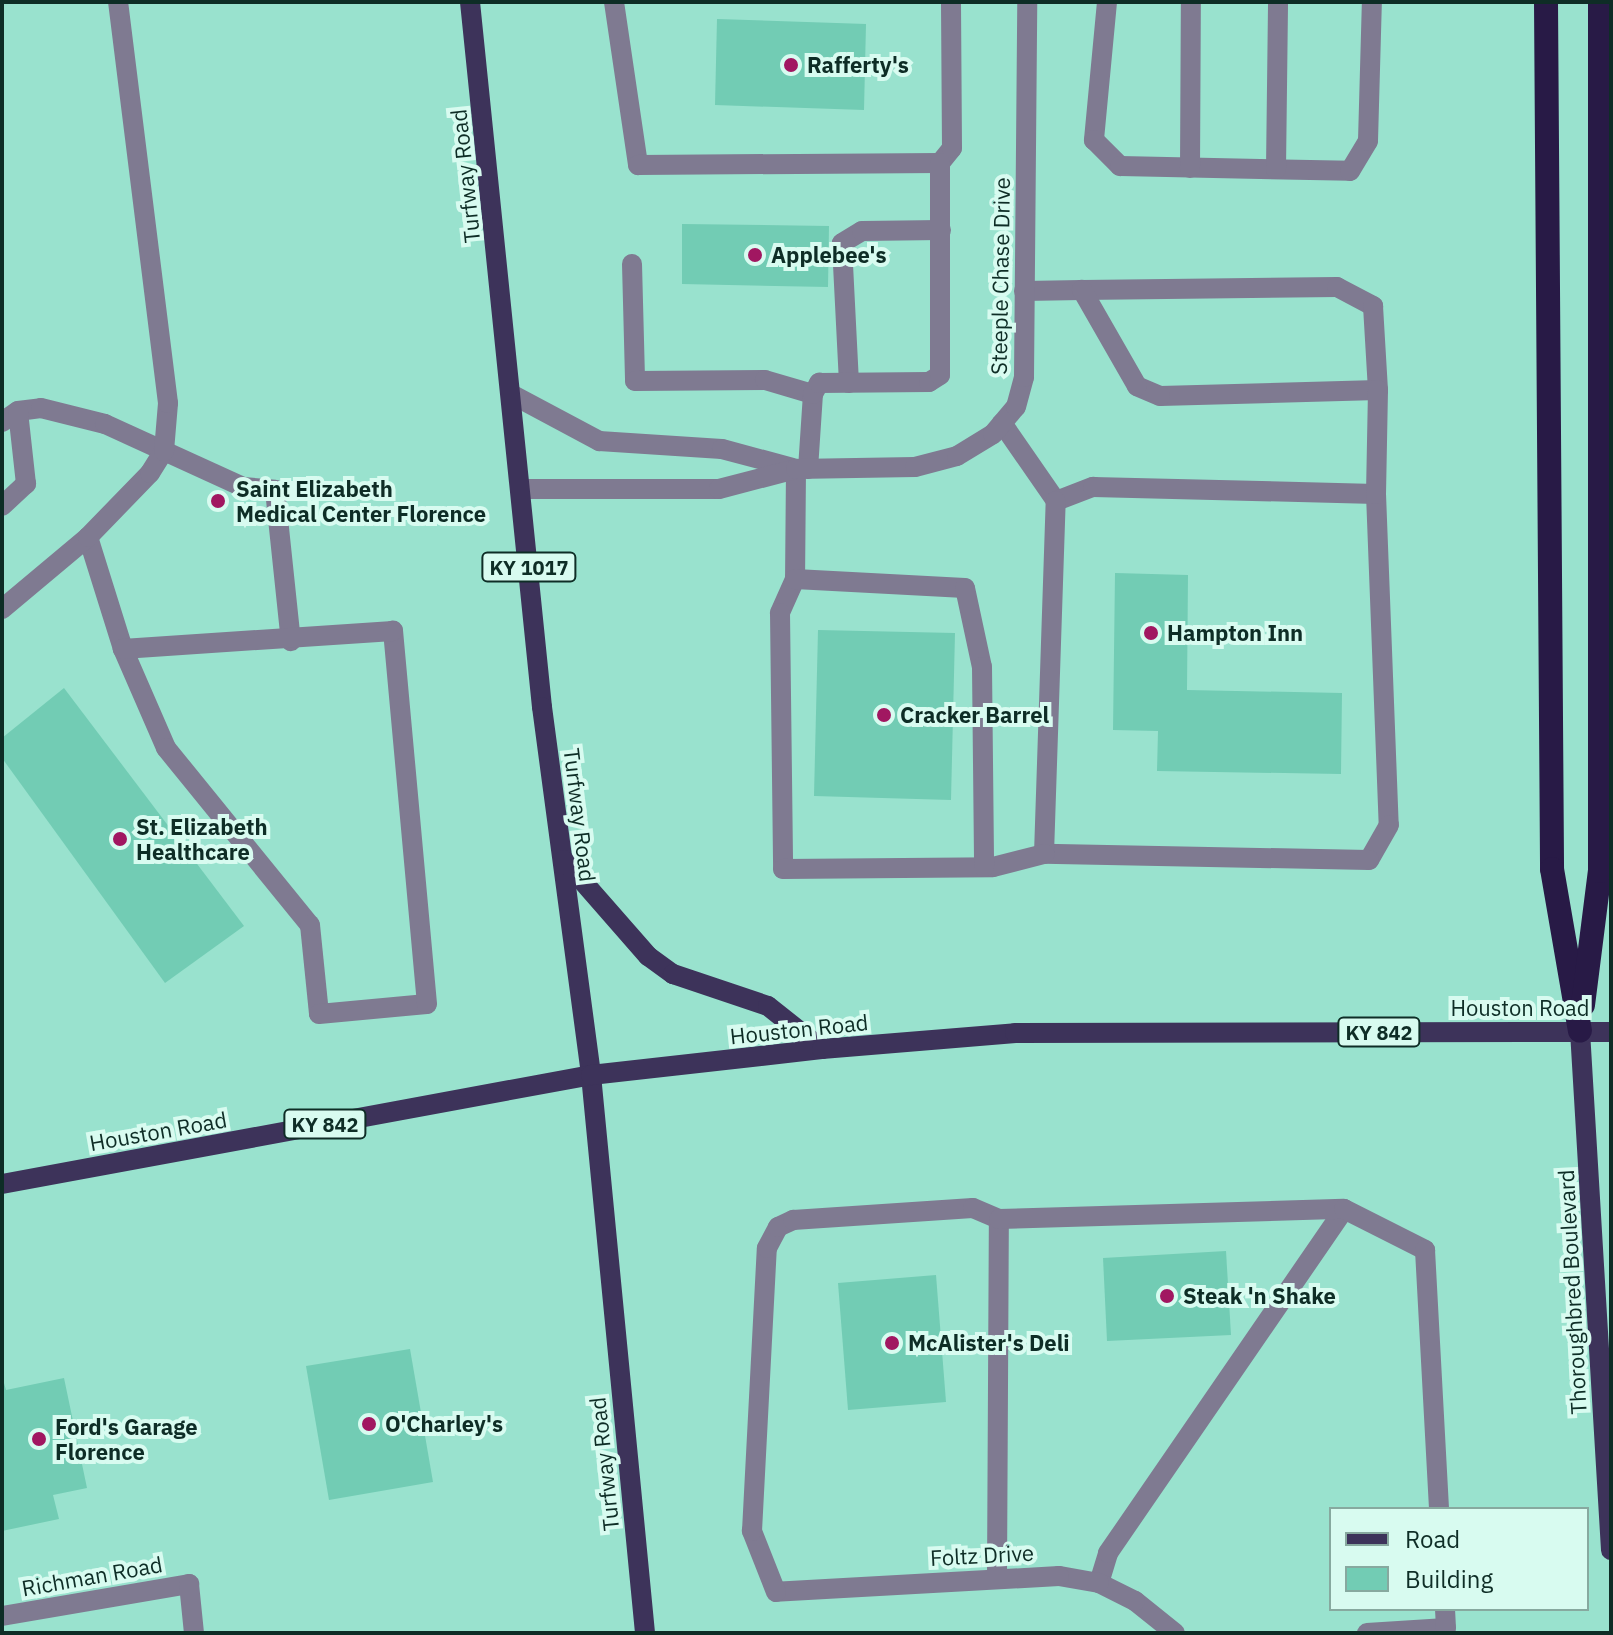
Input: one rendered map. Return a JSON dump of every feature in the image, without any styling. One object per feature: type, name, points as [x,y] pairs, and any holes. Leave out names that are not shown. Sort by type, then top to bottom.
[{"type":"highway","points":[[1546,2],[1552,869],[1580,1031]]},
{"type":"highway","points":[[1580,1031],[1600,871],[1600,2]]},
{"type":"main road","name":"Turfway Road","points":[[470,2],[523,489],[542,707],[591,1075],[645,1633]]},
{"type":"main road","points":[[562,857],[648,956],[673,974],[768,1006],[822,1049]]},
{"type":"main road","name":"Thoroughbred Boulevard","points":[[1580,1031],[1611,1550]]},
{"type":"main road","name":"Houston Road","points":[[2,1184],[591,1075],[822,1049],[1015,1033],[1611,1032]]},
{"type":"street","points":[[2,609],[88,537],[150,473],[164,451],[168,403],[118,2]]},
{"type":"street","points":[[614,2],[638,165],[940,163]]},
{"type":"street","points":[[951,2],[952,148],[940,163],[940,375],[929,382],[819,383],[813,394],[802,469],[795,579],[780,613],[783,869],[984,867],[1044,854],[1369,860],[1389,825],[1376,494],[1378,390],[1373,306],[1337,287],[1024,291]]},
{"type":"street","name":"Steeple Chase Drive","points":[[523,489],[719,489],[802,469],[915,467],[957,456],[1002,423],[1016,407],[1024,377],[1027,2]]},
{"type":"street","points":[[1107,2],[1094,140],[1120,166],[1350,171],[1368,141],[1372,2]]},
{"type":"street","points":[[1190,168],[1191,2]]},
{"type":"street","points":[[1276,169],[1278,2]]},
{"type":"street","points":[[849,383],[842,243],[862,231],[941,230]]},
{"type":"street","points":[[632,264],[635,381],[765,380],[813,394]]},
{"type":"street","points":[[1082,290],[1137,386],[1160,396],[1378,390]]},
{"type":"street","name":"Steeple Chase Drive","points":[[513,395],[599,441],[722,449],[802,469]]},
{"type":"street","points":[[2,506],[26,484],[10,417],[41,408],[93,421],[243,487],[275,490],[291,641]]},
{"type":"street","points":[[1002,423],[1056,501],[1044,854]]},
{"type":"street","points":[[1056,501],[1093,487],[1376,494]]},
{"type":"street","points":[[88,537],[123,649],[166,748],[310,925],[319,1014],[427,1004],[393,631],[291,641],[123,649]]},
{"type":"street","points":[[795,579],[965,588],[982,667],[984,867]]},
{"type":"street","name":"Foltz Drive","points":[[999,1219],[973,1208],[793,1220],[778,1227],[767,1248],[752,1531],[776,1592],[997,1576],[1059,1576],[1099,1583],[1135,1601],[1175,1633]]},
{"type":"street","points":[[1099,1583],[1108,1553],[1344,1209]]},
{"type":"street","points":[[997,1576],[999,1219],[1344,1209],[1425,1250],[1439,1507]]},
{"type":"street","name":"Richman Road","points":[[2,1616],[189,1584],[194,1633]]},
{"type":"street","points":[[1367,1633],[1446,1628],[1445,1611]]},
{"type":"building","name":"Rafferty's","points":[[717,19],[866,24],[864,110],[715,105]]},
{"type":"building","name":"Applebee's","points":[[682,224],[829,226],[828,287],[682,284]]},
{"type":"building","name":"Hampton Inn","points":[[1115,573],[1188,575],[1187,690],[1342,693],[1341,774],[1157,771],[1158,731],[1113,730]]},
{"type":"building","name":"Cracker Barrel","points":[[818,630],[955,633],[951,800],[814,796]]},
{"type":"building","points":[[64,688],[244,926],[165,983],[2,758],[2,738]]},
{"type":"building","name":"Steak 'n Shake","points":[[1226,1251],[1231,1335],[1107,1341],[1103,1258]]},
{"type":"building","name":"McAlister's Deli","points":[[936,1275],[946,1402],[848,1410],[838,1283]]},
{"type":"building","name":"O'Charley's","points":[[410,1349],[433,1482],[329,1500],[306,1366]]},
{"type":"building","name":"Ford's Garage Florence","points":[[2,1376],[6,1390],[64,1378],[87,1488],[53,1495],[59,1519],[2,1531]]},
{"type":"place","name":"Rafferty's","points":[[791,65]]},
{"type":"place","name":"Applebee's","points":[[755,255]]},
{"type":"place","name":"Saint Elizabeth Medical Center Florence","points":[[218,501]]},
{"type":"place","name":"Hampton Inn","points":[[1151,633]]},
{"type":"place","name":"Cracker Barrel","points":[[884,715]]},
{"type":"place","name":"St. Elizabeth Healthcare","points":[[120,839]]},
{"type":"place","name":"Steak 'n Shake","points":[[1167,1296]]},
{"type":"place","name":"McAlister's Deli","points":[[892,1343]]},
{"type":"place","name":"O'Charley's","points":[[369,1424]]},
{"type":"place","name":"Ford's Garage Florence","points":[[39,1439]]}]
